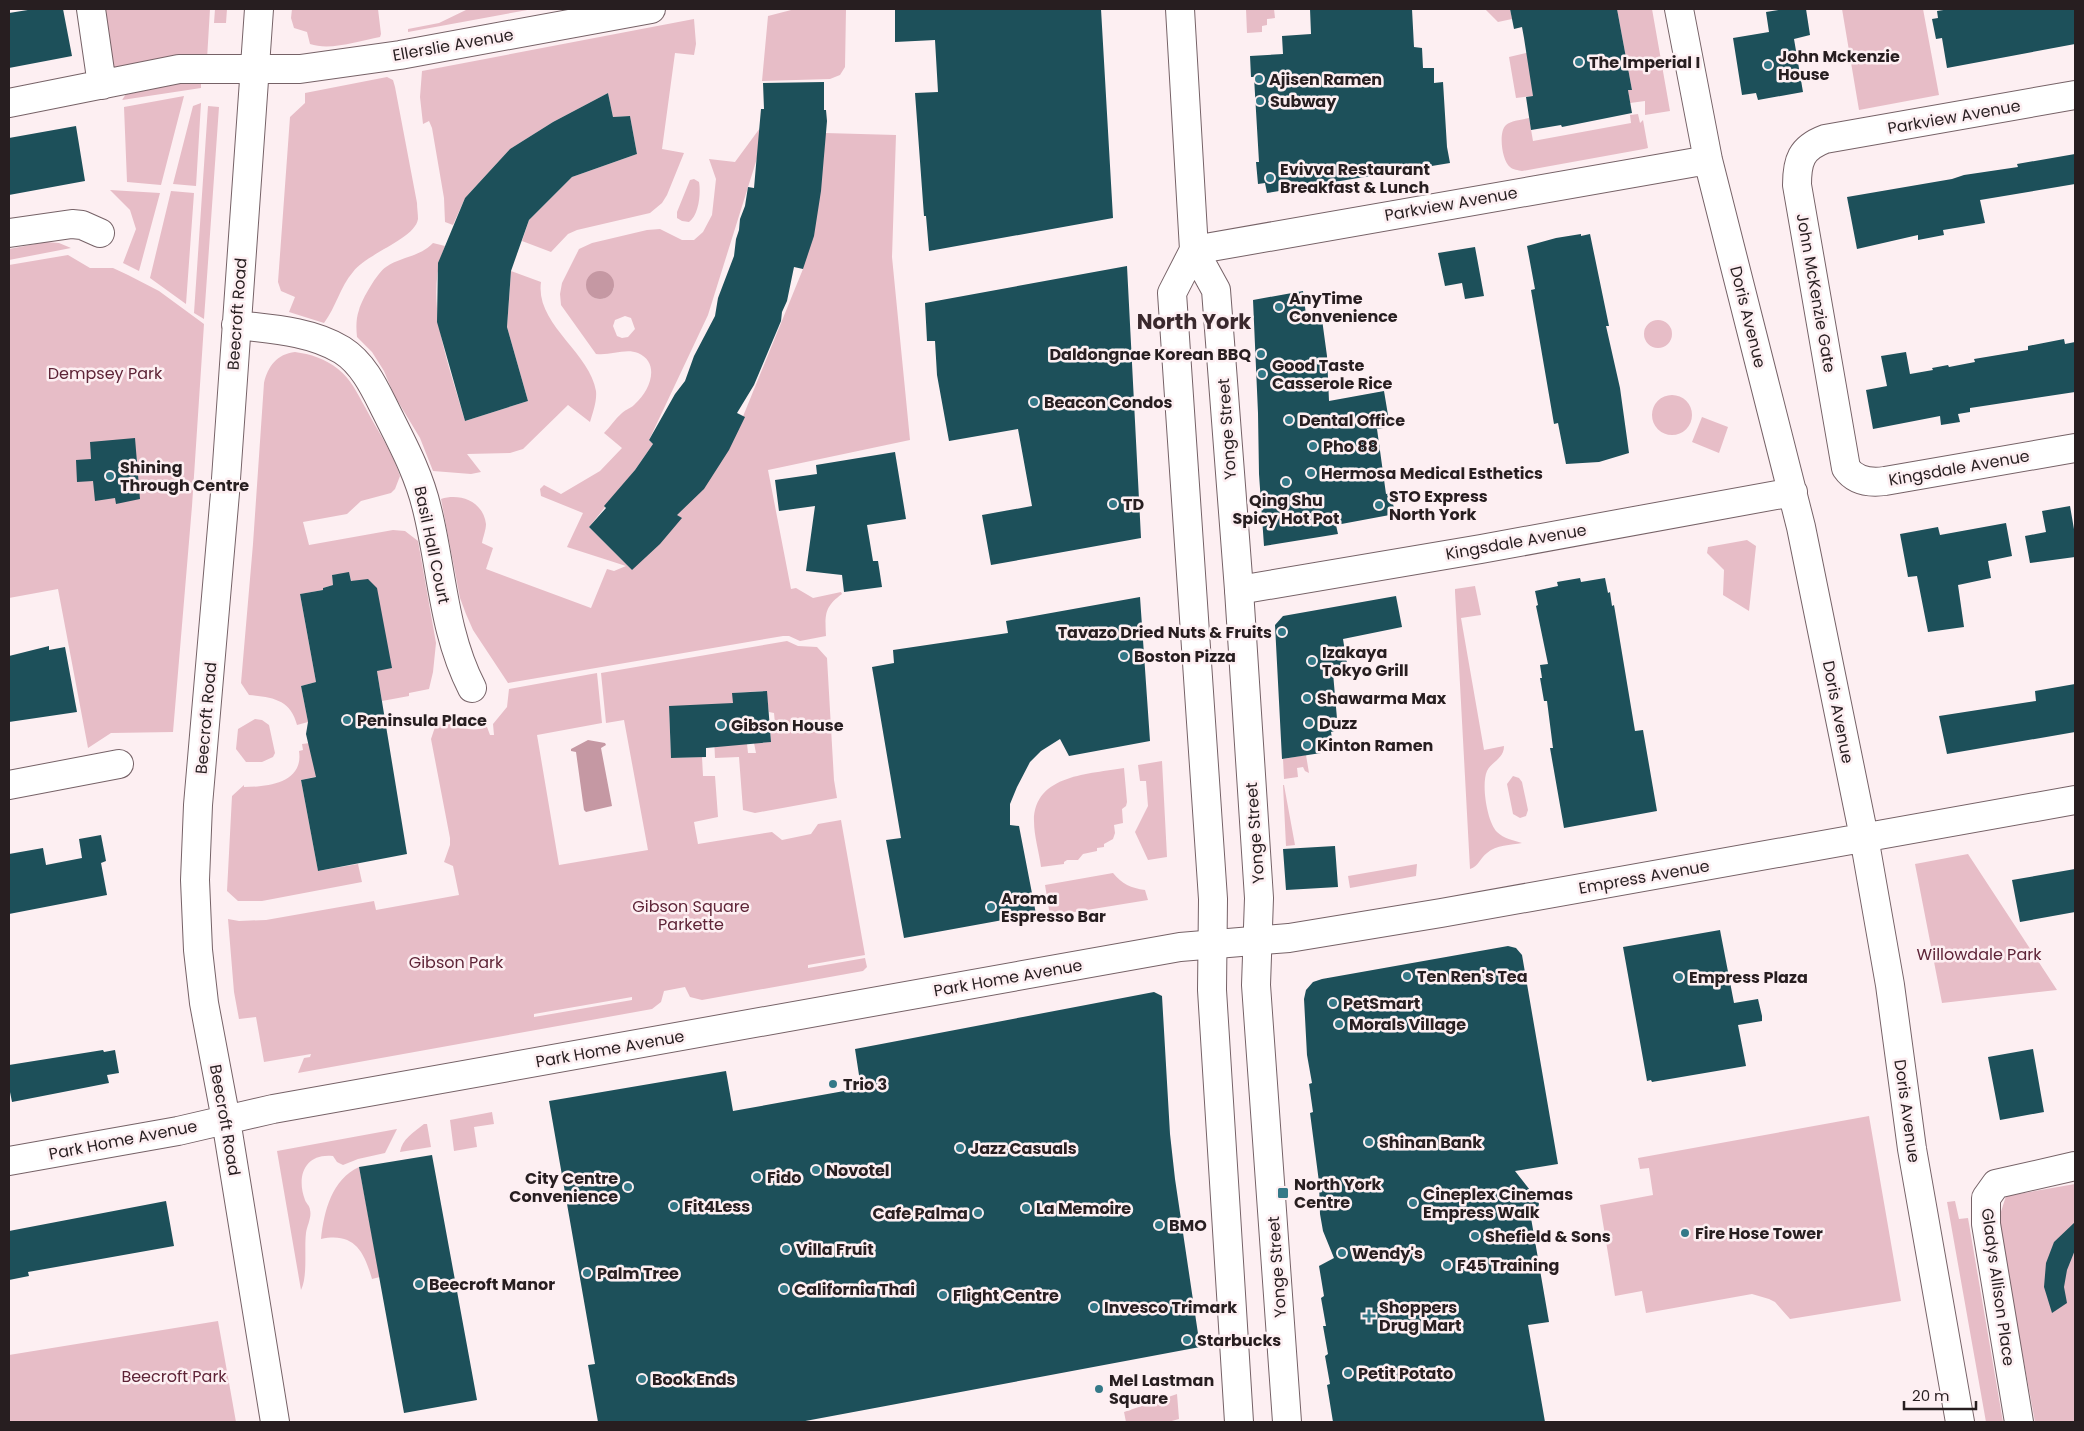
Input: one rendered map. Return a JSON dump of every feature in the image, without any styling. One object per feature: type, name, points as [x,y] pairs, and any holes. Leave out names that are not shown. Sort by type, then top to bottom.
[{"type":"street","points":[[91,9],[102,85]]},
{"type":"street","name":"Beecroft Road","points":[[259,9],[225,493],[198,805],[195,880],[200,974],[207,1024],[226,1120],[275,1422]]},
{"type":"street","name":"Ellerslie Avenue","points":[[9,103],[179,70],[254,71],[300,69],[400,55],[651,9]]},
{"type":"street","name":"Yonge Street","points":[[1180,9],[1194,250],[1216,290],[1239,590],[1259,898],[1256,985],[1287,1422]]},
{"type":"street","name":"Doris Avenue","points":[[1679,9],[1708,160],[1801,526],[1864,837],[1890,985],[1912,1149],[1960,1422]]},
{"type":"street","name":"Parkview Avenue","points":[[1833,138],[2075,95]]},
{"type":"street","name":"John McKenzie Gate","points":[[1833,138],[1818,142],[1805,151],[1798,167],[1797,185],[1846,468]]},
{"type":"street","name":"Parkview Avenue","points":[[1194,250],[1708,160]]},
{"type":"street","points":[[9,233],[72,224],[82,225],[100,233]]},
{"type":"street","points":[[1194,250],[1172,293],[1213,899],[1212,990],[1239,1422]]},
{"type":"street","name":"Basil Hall Court","points":[[236,325],[290,331],[320,340],[349,355],[368,377],[404,444],[423,493],[450,632],[459,661],[472,688]]},
{"type":"street","name":"Kingsdale Avenue","points":[[1846,468],[1856,477],[1876,482],[2075,448]]},
{"type":"street","name":"Kingsdale Avenue","points":[[1239,590],[1481,549],[1793,492]]},
{"type":"street","points":[[9,785],[120,764]]},
{"type":"street","name":"Empress Avenue","points":[[1212,944],[1289,938],[1450,912],[2075,800]]},
{"type":"street","name":"Park Home Avenue","points":[[9,1161],[178,1131],[282,1107],[1170,949],[1212,944]]},
{"type":"street","name":"Gladys Allison Place","points":[[2019,1422],[1986,1224],[1986,1198],[1996,1184],[2075,1166]]},
{"type":"green space","points":[[106,9],[210,9],[207,59],[111,69]]},
{"type":"green space","points":[[215,9],[227,9],[226,23],[214,23]]},
{"type":"green space","points":[[292,9],[378,9],[381,34],[380,37],[345,45],[318,46],[310,44],[307,32],[294,28],[291,18]]},
{"type":"green space","points":[[468,9],[533,9],[408,32],[408,29],[439,23]]},
{"type":"green space","points":[[795,9],[846,9],[845,67],[840,75],[830,79],[762,81],[768,16]]},
{"type":"green space","points":[[1246,9],[1274,9],[1275,18],[1267,19],[1267,25],[1262,26],[1262,32],[1247,33]]},
{"type":"green space","points":[[1485,9],[1510,9],[1512,19],[1498,22]]},
{"type":"green space","points":[[1617,9],[1652,9],[1670,111],[1645,115],[1645,101],[1630,103],[1628,90],[1632,90]]},
{"type":"green space","points":[[1842,9],[1923,9],[1939,95],[1859,110]]},
{"type":"green space","points":[[694,19],[696,44],[694,55],[675,53],[662,149],[684,153],[667,195],[662,203],[650,213],[577,230],[568,234],[551,252],[522,241],[529,220],[572,177],[637,154],[630,116],[613,117],[608,93],[553,122],[510,149],[465,198],[453,225],[445,222],[444,198],[432,128],[429,121],[423,124],[420,97],[422,71]]},
{"type":"green space","points":[[1530,52],[1533,96],[1516,98],[1509,57]]},
{"type":"green space","points":[[387,77],[393,80],[395,87],[417,203],[418,219],[409,233],[360,265],[353,272],[324,323],[289,312],[295,297],[281,291],[278,282],[290,117],[305,103],[305,93]]},
{"type":"green space","points":[[201,81],[201,88],[122,100],[128,91],[168,82]]},
{"type":"green space","points":[[184,96],[161,185],[127,182],[124,107]]},
{"type":"green space","points":[[201,103],[196,186],[173,184],[193,106]]},
{"type":"green space","points":[[208,106],[219,107],[204,319],[194,313]]},
{"type":"green space","points":[[1638,114],[1640,123],[1643,120],[1648,148],[1522,171],[1511,168],[1507,164],[1503,153],[1502,134],[1506,125],[1511,122],[1529,118],[1533,141],[1631,123],[1630,115]]},
{"type":"green space","points":[[760,128],[759,152],[708,315],[649,440],[653,444],[635,470],[589,527],[632,570],[733,441],[803,269],[825,133],[896,135],[892,257],[910,440],[768,470],[791,589],[796,588],[813,598],[841,592],[842,594],[832,603],[827,612],[826,636],[800,641],[789,636],[783,636],[508,683],[473,630],[460,598],[441,499],[448,497],[463,498],[475,504],[484,516],[486,529],[482,543],[493,548],[486,569],[591,608],[607,569],[614,571],[626,566],[567,547],[583,513],[541,496],[540,489],[544,485],[561,494],[600,471],[622,448],[604,433],[619,415],[634,405],[645,392],[649,385],[651,370],[649,363],[638,353],[628,351],[596,354],[561,305],[562,283],[579,249],[592,243],[647,230],[660,229],[682,240],[694,240],[703,232],[712,215],[716,179],[709,159],[735,162]],"holes":[[[595,272],[614,288],[603,299],[597,299],[588,292],[589,279]],[[625,316],[631,318],[635,329],[628,337],[622,338],[617,336],[613,326],[615,320]]]},
{"type":"green space","points":[[694,179],[699,182],[700,187],[697,209],[689,222],[682,221],[677,218],[677,212],[690,180]]},
{"type":"green space","points":[[110,190],[160,193],[139,271],[123,263],[136,229],[130,210]]},
{"type":"green space","points":[[171,191],[194,193],[186,304],[150,278]]},
{"type":"green space","points":[[46,242],[59,243],[71,248],[9,260],[9,249]]},
{"type":"green space","points":[[433,243],[445,246],[439,267],[436,289],[437,311],[446,356],[465,421],[528,401],[507,327],[511,271],[541,282],[541,297],[546,311],[592,377],[596,395],[590,422],[568,405],[523,449],[510,453],[467,454],[481,472],[471,474],[433,471],[420,438],[394,395],[384,371],[372,352],[357,337],[356,327],[363,299],[382,270],[392,263],[422,252]]},
{"type":"green space","name":"Dempsey Park","points":[[68,255],[90,268],[113,268],[128,275],[159,291],[204,324],[192,506],[173,732],[111,733],[88,748],[58,589],[9,598],[9,265]]},
{"type":"green space","points":[[1658,320],[1668,324],[1672,334],[1668,344],[1658,348],[1648,344],[1644,334],[1648,324]]},
{"type":"green space","points":[[295,352],[323,360],[333,365],[347,377],[384,441],[400,476],[395,489],[391,493],[361,501],[347,514],[303,522],[309,545],[393,530],[405,531],[418,541],[436,643],[429,689],[409,693],[409,696],[382,701],[377,671],[349,573],[332,575],[333,585],[323,588],[323,590],[300,594],[316,682],[301,686],[308,722],[297,725],[286,705],[266,697],[249,695],[241,683],[264,383],[268,371],[278,358]]},
{"type":"green space","points":[[1672,395],[1686,401],[1692,415],[1686,429],[1672,435],[1658,429],[1652,415],[1658,401]]},
{"type":"green space","points":[[1702,417],[1728,427],[1719,453],[1692,442]]},
{"type":"green space","points":[[1747,540],[1756,546],[1749,611],[1723,595],[1724,570],[1707,553],[1708,547]]},
{"type":"green space","points":[[1475,586],[1481,615],[1461,618],[1484,750],[1504,746],[1502,754],[1489,768],[1485,777],[1486,803],[1490,820],[1497,832],[1506,838],[1522,843],[1491,850],[1470,869],[1455,589]]},
{"type":"green space","points":[[787,641],[798,646],[817,647],[827,658],[834,780],[837,798],[755,813],[743,810],[739,757],[715,758],[714,737],[747,744],[748,753],[756,753],[754,743],[771,742],[770,725],[775,724],[774,713],[769,712],[766,691],[733,693],[733,706],[669,706],[671,758],[702,757],[703,776],[715,776],[718,817],[694,822],[698,844],[772,832],[782,840],[811,834],[818,824],[841,820],[865,955],[808,965],[808,968],[865,958],[867,967],[863,971],[702,1000],[690,997],[685,987],[664,991],[661,1002],[652,1009],[298,1073],[304,1058],[310,1057],[311,1054],[264,1062],[256,1017],[239,1019],[234,992],[228,919],[239,921],[266,920],[374,901],[376,910],[459,895],[453,866],[444,862],[450,845],[450,838],[431,739],[435,727],[449,720],[467,729],[487,727],[490,735],[494,735],[493,724],[507,707],[509,689],[597,673],[602,723],[537,735],[559,865],[648,850],[624,720],[606,723],[601,673]],"holes":[[[632,997],[632,1000],[534,1017],[534,1014]]]},
{"type":"green space","points":[[255,719],[262,720],[269,725],[275,753],[273,757],[262,762],[246,762],[236,749],[238,729]]},
{"type":"green space","points":[[310,743],[319,776],[301,780],[318,871],[358,864],[362,882],[262,901],[238,901],[227,891],[232,796],[244,785],[244,787],[263,786],[282,781],[290,776],[296,770],[299,762],[299,751],[303,750],[302,744]]},
{"type":"green space","points":[[1306,755],[1309,773],[1303,767],[1297,768],[1298,777],[1284,779],[1283,759]]},
{"type":"green space","points":[[1162,761],[1167,857],[1148,860],[1135,832],[1148,806],[1146,781],[1140,781],[1138,765]]},
{"type":"green space","points":[[1124,768],[1127,802],[1126,806],[1122,809],[1123,823],[1114,825],[1115,833],[1113,839],[1104,844],[1104,847],[1097,848],[1097,851],[1083,854],[1078,860],[1067,860],[1064,864],[1041,867],[1034,821],[1037,805],[1043,794],[1054,785],[1067,779]]},
{"type":"green space","points":[[1513,776],[1519,778],[1522,782],[1528,810],[1526,816],[1520,818],[1513,814],[1507,784]]},
{"type":"green space","points":[[1284,785],[1295,845],[1286,846]]},
{"type":"green space","name":"Willowdale Park","points":[[1968,854],[2057,990],[1942,1003],[1915,864]]},
{"type":"green space","points":[[1417,864],[1416,876],[1350,888],[1348,876]]},
{"type":"green space","points":[[1113,873],[1127,885],[1145,890],[1148,900],[1050,916],[1045,885]]},
{"type":"green space","points":[[492,1112],[494,1124],[474,1127],[477,1147],[454,1151],[450,1120]]},
{"type":"green space","points":[[1869,1116],[1901,1301],[1790,1319],[1775,1302],[1752,1294],[1646,1313],[1642,1291],[1615,1296],[1600,1205],[1653,1195],[1649,1168],[1640,1169],[1638,1158]]},
{"type":"green space","points":[[424,1124],[427,1124],[431,1147],[400,1152],[403,1143]]},
{"type":"green space","points":[[397,1129],[385,1153],[358,1159],[343,1165],[337,1162],[333,1156],[323,1156],[309,1162],[305,1168],[302,1191],[310,1209],[310,1216],[306,1233],[305,1270],[301,1290],[277,1151]]},
{"type":"green space","points":[[359,1167],[380,1277],[372,1279],[361,1252],[350,1241],[342,1238],[321,1239],[324,1218],[331,1197],[342,1179]]},
{"type":"green space","points":[[2075,1184],[2075,1422],[2035,1422],[1998,1221],[2006,1196]]},
{"type":"green space","points":[[1955,1201],[1959,1219],[1968,1218],[2003,1422],[1986,1422],[1947,1202]]},
{"type":"green space","name":"Beecroft Park","points":[[218,1321],[236,1422],[9,1422],[9,1355]]},
{"type":"green space","points":[[1177,1394],[1179,1419],[1168,1422],[1126,1422],[1124,1412]]},
{"type":"shaded area","points":[[600,271],[610,275],[614,285],[610,295],[600,299],[590,295],[586,285],[590,275]]},
{"type":"shaded area","points":[[588,740],[605,743],[606,745],[601,748],[612,806],[586,812],[584,810],[576,752],[571,751],[571,749]]},
{"type":"building","points":[[34,9],[63,9],[72,56],[9,68],[9,13]]},
{"type":"building","points":[[895,9],[1101,9],[1113,218],[929,251],[926,216],[924,216],[915,93],[938,92],[935,40],[895,42]]},
{"type":"building","points":[[1310,9],[1412,9],[1414,47],[1422,48],[1423,68],[1434,68],[1434,83],[1443,82],[1447,147],[1450,163],[1267,193],[1265,183],[1258,184],[1256,162],[1259,162],[1254,77],[1251,77],[1250,56],[1283,54],[1282,36],[1311,34]]},
{"type":"building","name":"The Imperial I","points":[[1510,9],[1617,9],[1632,90],[1628,90],[1632,113],[1562,127],[1561,125],[1531,130],[1526,97],[1533,96],[1524,38],[1522,27],[1514,29]]},
{"type":"building","name":"John Mckenzie House","points":[[1785,9],[1806,9],[1810,35],[1794,39],[1803,92],[1758,100],[1756,93],[1742,95],[1733,38],[1769,32],[1766,12]]},
{"type":"building","points":[[1950,9],[2075,9],[2075,44],[1947,68],[1942,38],[1936,39],[1932,19],[1938,18],[1937,11]]},
{"type":"building","points":[[824,82],[824,110],[826,110],[827,121],[821,191],[814,236],[803,269],[794,267],[781,321],[754,385],[737,413],[745,417],[729,450],[704,489],[677,515],[682,518],[660,544],[632,570],[589,527],[606,508],[604,506],[635,470],[653,444],[649,440],[675,394],[685,381],[694,356],[715,316],[718,298],[734,256],[748,187],[754,188],[761,109],[764,109],[763,83]]},
{"type":"building","points":[[608,93],[613,117],[630,116],[637,154],[572,177],[529,220],[511,271],[507,327],[528,401],[465,421],[437,322],[438,263],[465,198],[510,149],[553,122]]},
{"type":"building","points":[[76,126],[85,181],[9,195],[9,138]]},
{"type":"building","points":[[2075,154],[2075,184],[1980,200],[1985,223],[1943,230],[1944,235],[1918,240],[1918,235],[1857,249],[1847,197],[2018,167],[2017,164]]},
{"type":"building","points":[[1581,234],[1581,236],[1590,234],[1609,326],[1606,326],[1620,388],[1629,453],[1599,462],[1566,464],[1558,423],[1554,424],[1531,290],[1535,289],[1527,246],[1556,238]]},
{"type":"building","points":[[1475,247],[1484,296],[1465,299],[1462,283],[1445,286],[1438,253]]},
{"type":"building","name":"Beacon Condos","points":[[1127,266],[1141,538],[991,565],[982,515],[1032,506],[1018,429],[949,441],[937,375],[935,341],[927,341],[925,303]]},
{"type":"building","points":[[1303,291],[1306,315],[1321,312],[1327,356],[1329,401],[1384,391],[1390,427],[1377,429],[1386,494],[1391,493],[1395,514],[1336,525],[1338,534],[1264,546],[1259,474],[1253,300]]},
{"type":"building","points":[[2064,339],[2065,344],[2075,342],[2075,392],[1970,408],[1970,412],[1958,414],[1960,422],[1941,425],[1940,416],[1873,429],[1866,390],[1887,386],[1881,356],[1906,352],[1910,374],[1948,365],[1949,367],[1975,362],[1974,359],[2028,350],[2028,346]]},
{"type":"building","points":[[135,438],[140,499],[116,504],[115,498],[95,501],[93,481],[77,482],[76,460],[91,459],[90,442]]},
{"type":"building","points":[[895,452],[906,519],[867,525],[873,561],[878,561],[882,587],[844,592],[842,575],[806,571],[815,506],[779,511],[775,480],[817,474],[816,465]]},
{"type":"building","points":[[2070,506],[2075,535],[2075,557],[2030,563],[2025,536],[2046,532],[2042,511]]},
{"type":"building","points":[[2006,523],[2012,556],[1988,561],[1991,578],[1958,585],[1964,627],[1928,632],[1917,576],[1908,577],[1900,534],[1938,527],[1940,535]]},
{"type":"building","name":"Peninsula Place","points":[[349,572],[351,581],[368,579],[377,588],[392,668],[377,671],[407,854],[318,871],[301,780],[316,777],[306,734],[308,722],[301,686],[316,682],[300,594],[323,590],[323,588],[333,585],[332,575]]},
{"type":"building","points":[[1580,578],[1581,582],[1605,578],[1608,593],[1610,592],[1612,606],[1614,605],[1635,731],[1643,730],[1657,811],[1564,828],[1550,748],[1553,748],[1547,701],[1544,701],[1540,678],[1542,678],[1540,665],[1548,664],[1536,606],[1538,605],[1535,591],[1558,586],[1557,582]]},
{"type":"building","points":[[1396,596],[1402,627],[1343,639],[1348,670],[1333,673],[1338,730],[1331,732],[1334,751],[1282,759],[1275,625],[1283,616]]},
{"type":"building","points":[[1140,597],[1150,741],[1069,756],[1060,739],[1041,751],[1030,762],[1010,804],[1010,825],[1019,826],[1036,914],[904,938],[886,840],[901,838],[872,667],[894,663],[893,650],[1008,633],[1006,621]]},
{"type":"building","points":[[49,646],[49,650],[65,647],[77,712],[9,722],[9,656]]},
{"type":"building","points":[[2075,684],[2075,732],[1947,754],[1939,716],[2036,701],[2035,691]]},
{"type":"building","name":"Gibson House","points":[[767,691],[771,742],[706,748],[706,757],[671,758],[669,706],[733,703],[732,693]]},
{"type":"building","points":[[101,835],[106,861],[101,863],[107,895],[9,914],[9,854],[43,848],[46,865],[82,858],[79,839]]},
{"type":"building","points":[[1335,846],[1338,887],[1286,890],[1283,849]]},
{"type":"building","points":[[2075,869],[2075,912],[2020,922],[2012,880]]},
{"type":"building","name":"Empress Plaza","points":[[1720,930],[1734,1003],[1758,999],[1762,1016],[1762,1021],[1738,1025],[1746,1066],[1652,1082],[1651,1080],[1647,1081],[1623,947]]},
{"type":"building","points":[[1508,946],[1516,948],[1522,955],[1558,1164],[1515,1171],[1539,1204],[1537,1211],[1531,1218],[1549,1322],[1528,1325],[1545,1422],[1333,1422],[1327,1385],[1330,1384],[1325,1356],[1328,1354],[1323,1326],[1326,1326],[1321,1298],[1324,1296],[1319,1266],[1334,1258],[1323,1231],[1320,1214],[1319,1182],[1310,1113],[1313,1112],[1309,1084],[1312,1083],[1307,1055],[1304,999],[1306,990],[1313,982],[1322,979]]},
{"type":"building","points":[[1154,992],[1162,996],[1170,1134],[1200,1347],[800,1422],[598,1422],[588,1365],[595,1364],[549,1101],[726,1071],[733,1111],[861,1088],[855,1049]]},
{"type":"building","points":[[2033,1049],[2044,1112],[2000,1120],[1988,1057]]},
{"type":"building","points":[[103,1050],[104,1052],[115,1050],[119,1073],[107,1075],[109,1083],[12,1102],[9,1087],[9,1065]]},
{"type":"building","name":"Beecroft Manor","points":[[432,1155],[477,1400],[404,1413],[359,1167]]},
{"type":"building","points":[[166,1201],[174,1246],[28,1272],[29,1276],[9,1280],[9,1231]]},
{"type":"building","points":[[2075,1222],[2075,1250],[2067,1270],[2064,1287],[2067,1303],[2052,1313],[2044,1287],[2046,1263],[2054,1242]]},
{"type":"place","name":"The Imperial I","points":[[1579,62]]},
{"type":"place","name":"John Mckenzie House","points":[[1768,65]]},
{"type":"place","name":"Ajisen Ramen","points":[[1259,79]]},
{"type":"place","name":"Subway","points":[[1260,101]]},
{"type":"place","name":"Evivva Restaurant Breakfast & Lunch","points":[[1270,178]]},
{"type":"place","name":"AnyTime Convenience","points":[[1279,307]]},
{"type":"place","name":"Daldongnae Korean BBQ","points":[[1261,354]]},
{"type":"place","name":"Good Taste Casserole Rice","points":[[1262,374]]},
{"type":"place","name":"Beacon Condos","points":[[1034,402]]},
{"type":"place","name":"Dental Office","points":[[1289,420]]},
{"type":"place","name":"Pho 88","points":[[1313,446]]},
{"type":"place","name":"Hermosa Medical Esthetics","points":[[1311,473]]},
{"type":"place","name":"Shining Through Centre","points":[[110,476]]},
{"type":"place","name":"Qing Shu Spicy Hot Pot","points":[[1286,482]]},
{"type":"place","name":"TD","points":[[1113,504]]},
{"type":"place","name":"STO Express North York","points":[[1379,505]]},
{"type":"place","name":"Tavazo Dried Nuts & Fruits","points":[[1282,632]]},
{"type":"place","name":"Boston Pizza","points":[[1124,656]]},
{"type":"place","name":"Izakaya Tokyo Grill","points":[[1312,661]]},
{"type":"place","name":"Shawarma Max","points":[[1307,698]]},
{"type":"place","name":"Peninsula Place","points":[[347,720]]},
{"type":"place","name":"Duzz","points":[[1309,723]]},
{"type":"place","name":"Gibson House","points":[[721,725]]},
{"type":"place","name":"Kinton Ramen","points":[[1307,745]]},
{"type":"place","name":"Aroma Espresso Bar","points":[[991,907]]},
{"type":"place","name":"Ten Ren's Tea","points":[[1407,976]]},
{"type":"place","name":"Empress Plaza","points":[[1679,977]]},
{"type":"place","name":"PetSmart","points":[[1333,1003]]},
{"type":"place","name":"Morals Village","points":[[1339,1024]]},
{"type":"place","name":"Trio 3","points":[[833,1084]]},
{"type":"place","name":"Shinan Bank","points":[[1369,1142]]},
{"type":"place","name":"Jazz Casuals","points":[[960,1148]]},
{"type":"place","name":"Novotel","points":[[816,1170]]},
{"type":"place","name":"Fido","points":[[757,1177]]},
{"type":"place","name":"City Centre Convenience","points":[[628,1187]]},
{"type":"place","name":"North York Centre","points":[[1283,1193]]},
{"type":"place","name":"Cineplex Cinemas Empress Walk","points":[[1413,1203]]},
{"type":"place","name":"Fit4Less","points":[[674,1206]]},
{"type":"place","name":"La Memoire","points":[[1026,1208]]},
{"type":"place","name":"Cafe Palma","points":[[978,1213]]},
{"type":"place","name":"BMO","points":[[1159,1225]]},
{"type":"place","name":"Fire Hose Tower","points":[[1685,1233]]},
{"type":"place","name":"Shefield & Sons","points":[[1475,1236]]},
{"type":"place","name":"Villa Fruit","points":[[786,1249]]},
{"type":"place","name":"Wendy's","points":[[1342,1253]]},
{"type":"place","name":"F45 Training","points":[[1447,1265]]},
{"type":"place","name":"Palm Tree","points":[[587,1273]]},
{"type":"place","name":"Beecroft Manor","points":[[419,1284]]},
{"type":"place","name":"California Thai","points":[[784,1289]]},
{"type":"place","name":"Flight Centre","points":[[943,1295]]},
{"type":"place","name":"Invesco Trimark","points":[[1094,1307]]},
{"type":"place","name":"Shoppers Drug Mart","points":[[1369,1316]]},
{"type":"place","name":"Starbucks","points":[[1187,1340]]},
{"type":"place","name":"Petit Potato","points":[[1348,1373]]},
{"type":"place","name":"Book Ends","points":[[642,1379]]},
{"type":"place","name":"Mel Lastman Square","points":[[1099,1389]]},
{"type":"district","name":"North York","points":[[1194,321]]},
{"type":"park label","name":"Gibson Square Parkette","points":[[691,915]]},
{"type":"park label","name":"Gibson Park","points":[[456,962]]}]
